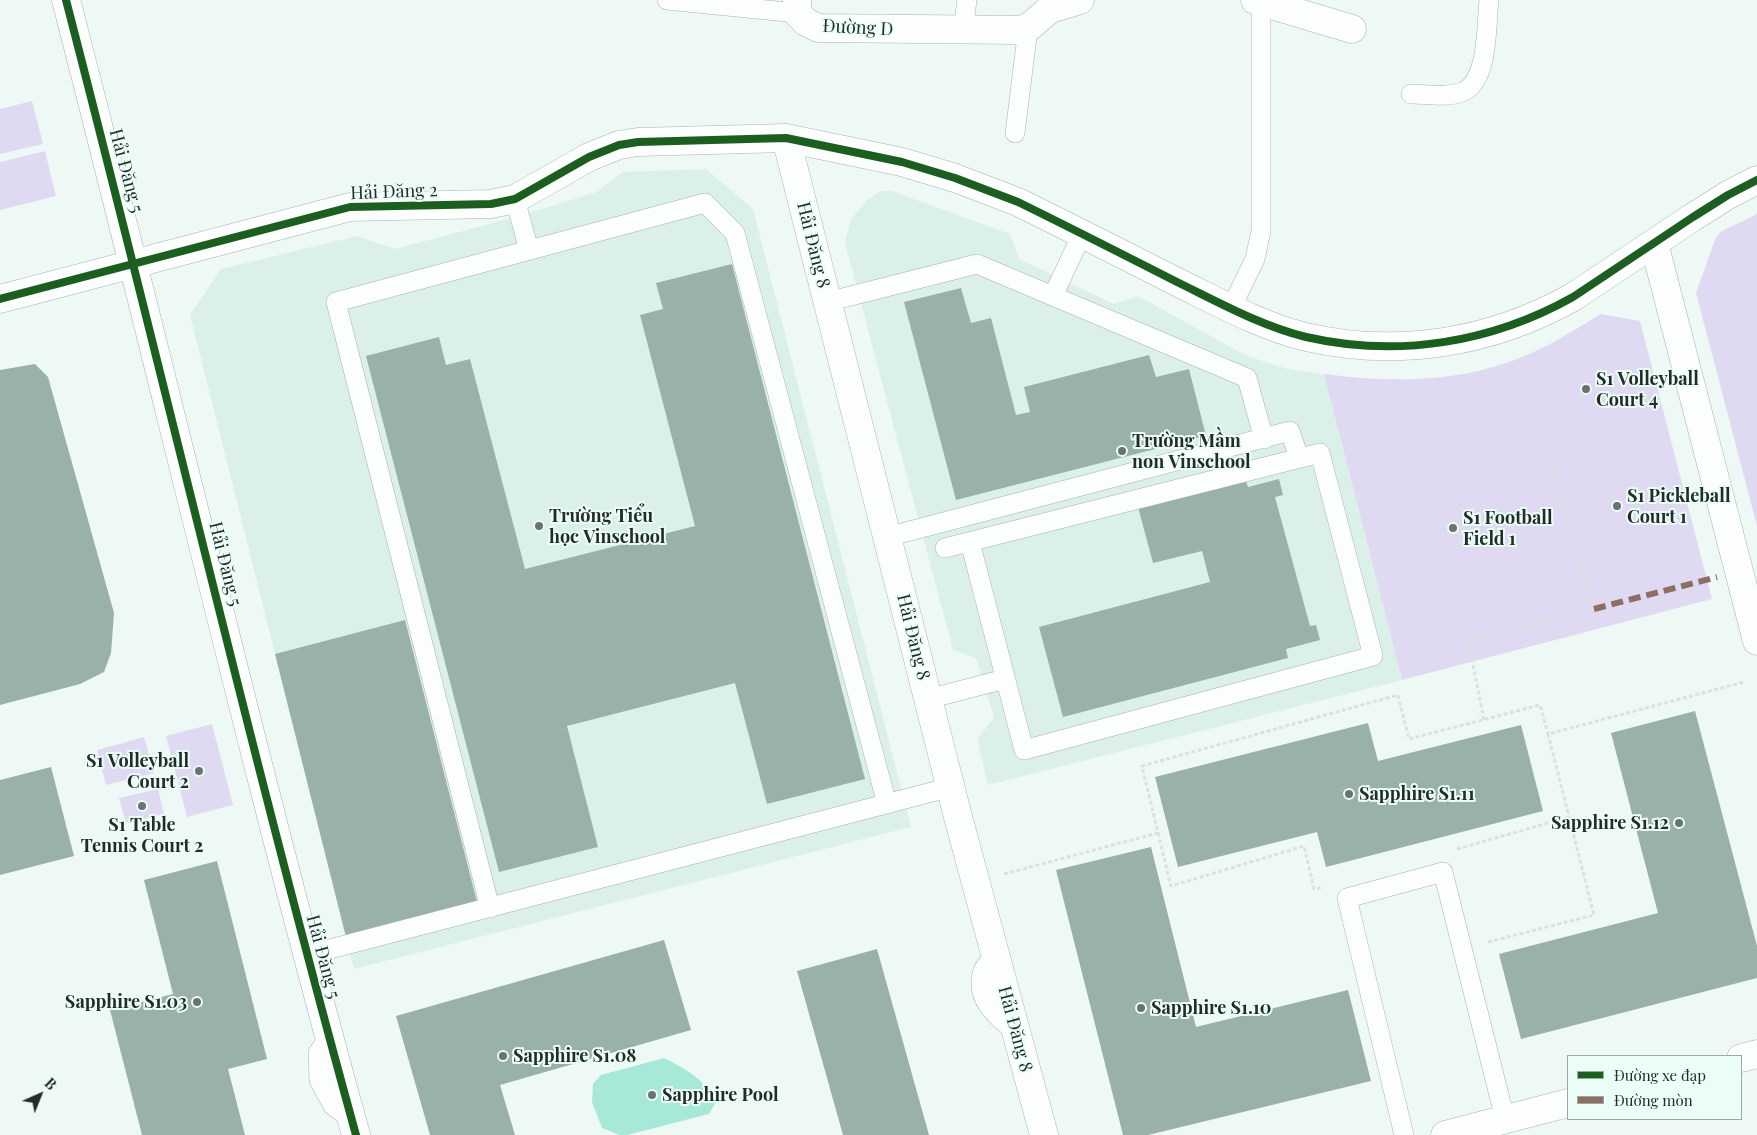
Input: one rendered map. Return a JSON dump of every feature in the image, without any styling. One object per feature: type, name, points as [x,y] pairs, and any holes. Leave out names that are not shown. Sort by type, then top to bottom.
[{"type":"street","name":"Hải Đăng 5","points":[[66,0],[135,265],[307,955],[354,1127]]},
{"type":"street","points":[[1028,28],[1050,9],[1080,0]]},
{"type":"street","points":[[1258,1],[1352,29]]},
{"type":"street","name":"Đường D","points":[[797,6],[806,22],[818,28],[964,31],[1028,28]]},
{"type":"street","name":"Hải Đăng 2","points":[[0,299],[350,207],[482,205],[515,199],[589,157],[620,145],[657,141],[786,138],[892,160],[955,178],[1018,202],[1231,308],[1304,336],[1335,342],[1396,347],[1445,343],[1498,331],[1549,311],[1728,195],[1757,180]]},
{"type":"street","name":"Hải Đăng 8","points":[[786,138],[928,699],[1044,1135]]},
{"type":"street","points":[[1654,243],[1757,641]]},
{"type":"street","points":[[1742,1058],[1757,1054]]},
{"type":"street","points":[[1445,1135],[1567,1103]]},
{"type":"lane","name":"Đường D","points":[[667,0],[797,6]]},
{"type":"lane","points":[[964,31],[967,0]]},
{"type":"lane","points":[[1411,94],[1451,95],[1464,92],[1475,83],[1482,69],[1489,0]]},
{"type":"lane","points":[[1231,308],[1255,259],[1261,231],[1258,1]]},
{"type":"lane","points":[[1015,133],[1028,28]]},
{"type":"lane","points":[[515,199],[529,250]]},
{"type":"lane","points":[[490,908],[336,302],[705,203],[735,233],[887,804]]},
{"type":"lane","points":[[1053,296],[1082,234]]},
{"type":"lane","points":[[827,302],[977,264],[1247,378],[1264,439]]},
{"type":"lane","points":[[887,537],[1290,431],[1299,458]]},
{"type":"lane","points":[[946,548],[1320,453],[1373,656],[1024,750],[970,542]]},
{"type":"lane","points":[[1100,482],[1107,507]]},
{"type":"lane","points":[[928,699],[1005,679]]},
{"type":"lane","points":[[307,955],[951,787]]},
{"type":"lane","points":[[1404,1135],[1347,898],[1443,872],[1505,1120]]},
{"type":"path","points":[[1484,720],[1468,640],[1594,609],[1539,417]]},
{"type":"path","points":[[1548,734],[1744,682]]},
{"type":"path","points":[[1324,887],[1314,889],[1304,846],[1171,886],[1142,766],[1398,695],[1409,739],[1540,705],[1594,915],[1484,944]]},
{"type":"path","points":[[1456,849],[1569,818]]},
{"type":"path","points":[[1004,874],[1158,832]]},
{"type":"shaded area","points":[[32,101],[43,144],[0,154],[0,109]]},
{"type":"shaded area","points":[[45,151],[56,196],[0,210],[0,162]]},
{"type":"shaded area","name":"Trường Tiểu học Vinschool","points":[[706,169],[753,209],[911,827],[354,969],[190,315],[221,269],[357,236],[395,249],[519,216],[597,192],[622,172]]},
{"type":"shaded area","name":"Trường Mầm non Vinschool","points":[[881,191],[892,191],[1010,234],[1019,259],[1114,304],[1138,296],[1247,356],[1288,369],[1324,374],[1402,680],[988,785],[977,739],[994,718],[976,658],[953,650],[845,243],[851,219],[867,200]]},
{"type":"shaded area","points":[[1757,214],[1757,526],[1696,293],[1716,237],[1722,231]]},
{"type":"shaded area","points":[[1601,314],[1640,321],[1712,599],[1402,680],[1324,374],[1347,377],[1416,379],[1484,370],[1531,353]]},
{"type":"shaded area","name":"S1 Volleyball Court 2","points":[[212,724],[233,805],[187,817],[166,736]]},
{"type":"shaded area","points":[[144,737],[154,773],[106,785],[97,750]]},
{"type":"shaded area","name":"S1 Table Tennis Court 2","points":[[158,789],[164,814],[126,823],[119,798]]},
{"type":"shaded area","name":"Sapphire Pool","points":[[664,1058],[687,1071],[706,1087],[716,1102],[709,1114],[627,1135],[619,1135],[602,1128],[592,1102],[593,1084],[601,1075]]},
{"type":"building","points":[[732,264],[865,779],[767,804],[735,683],[567,726],[598,847],[499,872],[366,356],[439,337],[446,365],[470,359],[525,569],[695,526],[640,315],[663,309],[656,283]]},
{"type":"building","points":[[961,288],[971,323],[991,318],[1016,415],[1030,412],[1024,387],[1149,355],[1156,377],[1189,369],[1206,436],[956,500],[904,302]]},
{"type":"building","points":[[35,364],[48,377],[114,613],[111,653],[104,672],[80,684],[0,705],[0,370]]},
{"type":"building","points":[[1245,479],[1248,487],[1279,479],[1283,495],[1275,497],[1310,626],[1316,625],[1320,640],[1286,649],[1288,658],[1063,717],[1039,627],[1210,582],[1202,551],[1153,563],[1138,507]]},
{"type":"building","points":[[405,620],[477,902],[346,937],[275,654]]},
{"type":"building","name":"Sapphire S1.12","points":[[1695,711],[1757,946],[1757,978],[1521,1039],[1499,954],[1658,913],[1611,733]]},
{"type":"building","name":"Sapphire S1.11","points":[[1368,723],[1378,761],[1521,725],[1543,811],[1326,867],[1317,832],[1178,867],[1155,777]]},
{"type":"building","points":[[51,767],[74,856],[0,875],[0,780]]},
{"type":"building","name":"Sapphire S1.10","points":[[1151,847],[1196,1027],[1348,990],[1371,1081],[1148,1135],[1123,1135],[1056,870]]},
{"type":"building","name":"Sapphire S1.03","points":[[217,861],[267,1059],[228,1069],[245,1135],[142,1135],[110,1010],[173,994],[144,880]]},
{"type":"building","name":"Sapphire S1.08","points":[[664,940],[691,1030],[500,1085],[515,1135],[430,1135],[396,1016]]},
{"type":"building","points":[[877,949],[929,1135],[843,1135],[797,971]]},
{"type":"marked path","points":[[1594,609],[1717,577]]},
{"type":"cycle path","points":[[66,0],[244,710],[356,1135]]},
{"type":"cycle path","points":[[0,299],[350,207],[491,204],[515,199],[589,157],[619,145],[638,142],[786,138],[902,162],[955,178],[1018,202],[1224,305],[1273,327],[1306,337],[1341,343],[1409,346],[1477,335],[1510,326],[1542,313],[1573,297],[1693,217],[1728,195],[1757,180]]},
{"type":"place","name":"S1 Volleyball Court 4","points":[[1586,389]]},
{"type":"place","name":"Trường Mầm non Vinschool","points":[[1122,451]]},
{"type":"place","name":"S1 Pickleball Court 1","points":[[1617,506]]},
{"type":"place","name":"Trường Tiểu học Vinschool","points":[[539,526]]},
{"type":"place","name":"S1 Football Field 1","points":[[1453,528]]},
{"type":"place","name":"S1 Volleyball Court 2","points":[[199,771]]},
{"type":"place","name":"Sapphire S1.11","points":[[1349,794]]},
{"type":"place","name":"S1 Table Tennis Court 2","points":[[142,806]]},
{"type":"place","name":"Sapphire S1.12","points":[[1679,823]]},
{"type":"place","name":"Sapphire S1.03","points":[[197,1002]]},
{"type":"place","name":"Sapphire S1.10","points":[[1141,1008]]},
{"type":"place","name":"Sapphire S1.08","points":[[503,1056]]},
{"type":"place","name":"Sapphire Pool","points":[[652,1095]]}]
